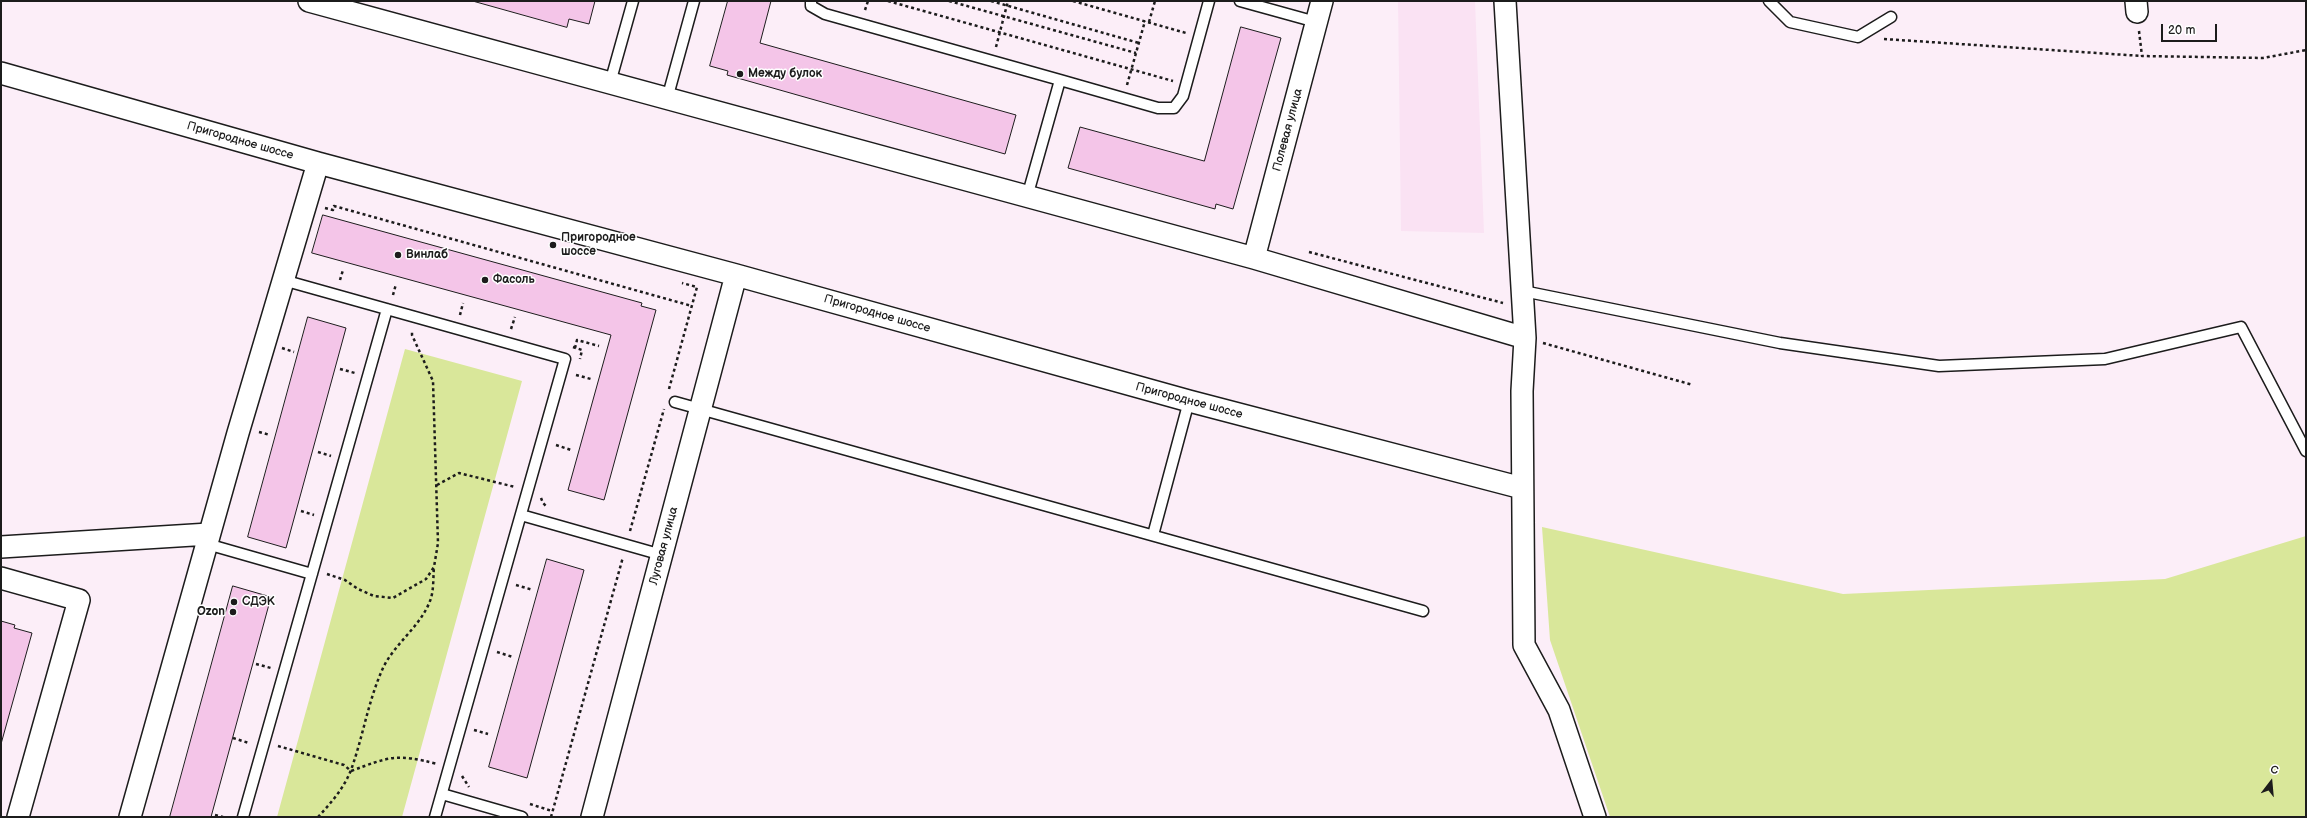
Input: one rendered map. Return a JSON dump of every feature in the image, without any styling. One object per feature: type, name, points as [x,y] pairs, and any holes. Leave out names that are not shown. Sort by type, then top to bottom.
[{"type":"street","points":[[309,1],[1254,258],[1525,338]]},
{"type":"street","name":"Полевая улица","points":[[1254,258],[1322,1]]},
{"type":"street","points":[[1505,1],[1525,338],[1522,391],[1524,645],[1559,710],[1595,817]]},
{"type":"street","name":"Пригородное шоссе","points":[[1,73],[318,163],[736,275],[1189,401],[1522,488]]},
{"type":"street","points":[[130,817],[208,539],[318,163]]},
{"type":"street","name":"Луговая улица","points":[[592,817],[736,275]]},
{"type":"street","points":[[1,547],[208,539]]},
{"type":"street","points":[[1,578],[79,600],[18,817]]},
{"type":"lane","points":[[610,83],[633,1]]},
{"type":"lane","points":[[667,99],[694,1]]},
{"type":"lane","points":[[811,1],[811,6],[825,14],[1158,108],[1174,108],[1183,96],[1209,1]]},
{"type":"lane","points":[[1240,1],[1316,22]]},
{"type":"lane","points":[[1769,1],[1790,22],[1858,37],[1891,16]]},
{"type":"lane","points":[[1027,197],[1060,80]]},
{"type":"lane","points":[[283,280],[565,359],[436,817]]},
{"type":"lane","points":[[1523,300],[1780,343],[1939,366],[2105,359],[2241,327],[2306,451]]},
{"type":"lane","points":[[243,817],[387,309]]},
{"type":"lane","points":[[1153,535],[1189,401]]},
{"type":"lane","points":[[675,402],[1423,611]]},
{"type":"lane","points":[[521,515],[662,555]]},
{"type":"lane","points":[[208,539],[312,572]]},
{"type":"lane","points":[[442,794],[522,817]]},
{"type":"path","points":[[888,1],[1186,85]]},
{"type":"path","points":[[949,1],[1136,53]]},
{"type":"path","points":[[991,1],[1139,43]]},
{"type":"path","points":[[992,61],[1008,1]]},
{"type":"path","points":[[1073,1],[1200,37]]},
{"type":"path","points":[[1149,22],[1155,1]]},
{"type":"path","points":[[2137,7],[2142,56]]},
{"type":"path","points":[[1123,98],[1145,21]]},
{"type":"path","points":[[1858,37],[2142,56],[2263,58],[2306,50]]},
{"type":"path","points":[[318,206],[333,210],[334,206],[692,306]]},
{"type":"path","points":[[1304,250],[1523,300]]},
{"type":"path","points":[[340,280],[343,270]]},
{"type":"path","points":[[333,278],[348,282]]},
{"type":"path","points":[[393,296],[396,284]]},
{"type":"path","points":[[386,293],[400,298]]},
{"type":"path","points":[[460,315],[464,303]]},
{"type":"path","points":[[452,312],[467,317]]},
{"type":"path","points":[[318,817],[334,800],[350,771],[373,693],[383,667],[397,644],[420,619],[430,600],[438,543],[434,381],[412,335],[410,316]]},
{"type":"path","points":[[511,329],[515,317]]},
{"type":"path","points":[[504,327],[518,331]]},
{"type":"path","points":[[1525,338],[1693,385]]},
{"type":"path","points":[[575,348],[577,340],[599,346]]},
{"type":"path","points":[[568,346],[582,350],[579,362]]},
{"type":"path","points":[[353,381],[357,367]]},
{"type":"path","points":[[573,382],[577,368]]},
{"type":"path","points":[[340,369],[355,373]]},
{"type":"path","points":[[575,374],[591,379]]},
{"type":"path","points":[[252,430],[270,435]]},
{"type":"path","points":[[553,452],[557,438]]},
{"type":"path","points":[[555,445],[571,450]]},
{"type":"path","points":[[330,463],[334,448]]},
{"type":"path","points":[[318,452],[332,456]]},
{"type":"path","points":[[436,485],[459,474],[541,494],[542,503],[549,508]]},
{"type":"path","points":[[313,521],[317,507]]},
{"type":"path","points":[[301,511],[315,515]]},
{"type":"path","points":[[623,530],[630,532]]},
{"type":"path","points":[[616,555],[623,557]]},
{"type":"path","points":[[312,572],[346,580],[358,589],[374,596],[393,598],[426,579],[434,567]]},
{"type":"path","points":[[514,592],[518,578]]},
{"type":"path","points":[[516,585],[533,590]]},
{"type":"path","points":[[495,659],[499,644]]},
{"type":"path","points":[[497,652],[513,657]]},
{"type":"path","points":[[269,676],[273,661]]},
{"type":"path","points":[[256,664],[271,668]]},
{"type":"path","points":[[472,737],[476,723]]},
{"type":"path","points":[[474,730],[488,734]]},
{"type":"path","points":[[232,738],[250,743]]},
{"type":"path","points":[[248,751],[251,738],[344,765],[350,771]]},
{"type":"path","points":[[350,771],[395,756],[411,757],[462,773],[464,782],[469,787],[477,789]]},
{"type":"path","points":[[522,802],[552,811]]},
{"type":"path","points":[[215,815],[223,817]]},
{"type":"shaded area","points":[[1398,1],[1475,1],[1484,233],[1401,231]]},
{"type":"green space","points":[[405,349],[522,381],[402,817],[277,817]]},
{"type":"green space","points":[[1542,527],[1843,594],[2165,579],[2306,536],[2306,817],[1610,817],[1550,640]]},
{"type":"building","points":[[473,1],[595,1],[589,24],[569,19],[567,27]]},
{"type":"building","points":[[728,1],[771,1],[760,43],[1016,115],[1005,154],[727,75],[728,71],[710,66]]},
{"type":"building","points":[[1241,27],[1281,38],[1233,209],[1216,204],[1215,209],[1068,168],[1080,127],[1204,161]]},
{"type":"building","points":[[323,215],[642,303],[641,306],[656,310],[604,500],[568,490],[611,335],[312,253]]},
{"type":"building","points":[[308,317],[346,328],[286,548],[248,537]]},
{"type":"building","points":[[547,559],[584,570],[527,778],[489,767]]},
{"type":"building","points":[[233,586],[271,597],[211,817],[170,817]]},
{"type":"building","points":[[1,621],[15,625],[14,628],[32,633],[1,744]]},
{"type":"place","name":"Между булок","points":[[740,74]]},
{"type":"place","name":"Пригородное шоссе","points":[[553,245]]},
{"type":"place","name":"Винлаб","points":[[398,255]]},
{"type":"place","name":"Фасоль","points":[[485,280]]},
{"type":"place","name":"СДЭК","points":[[234,602]]},
{"type":"place","name":"Ozon","points":[[233,612]]}]
